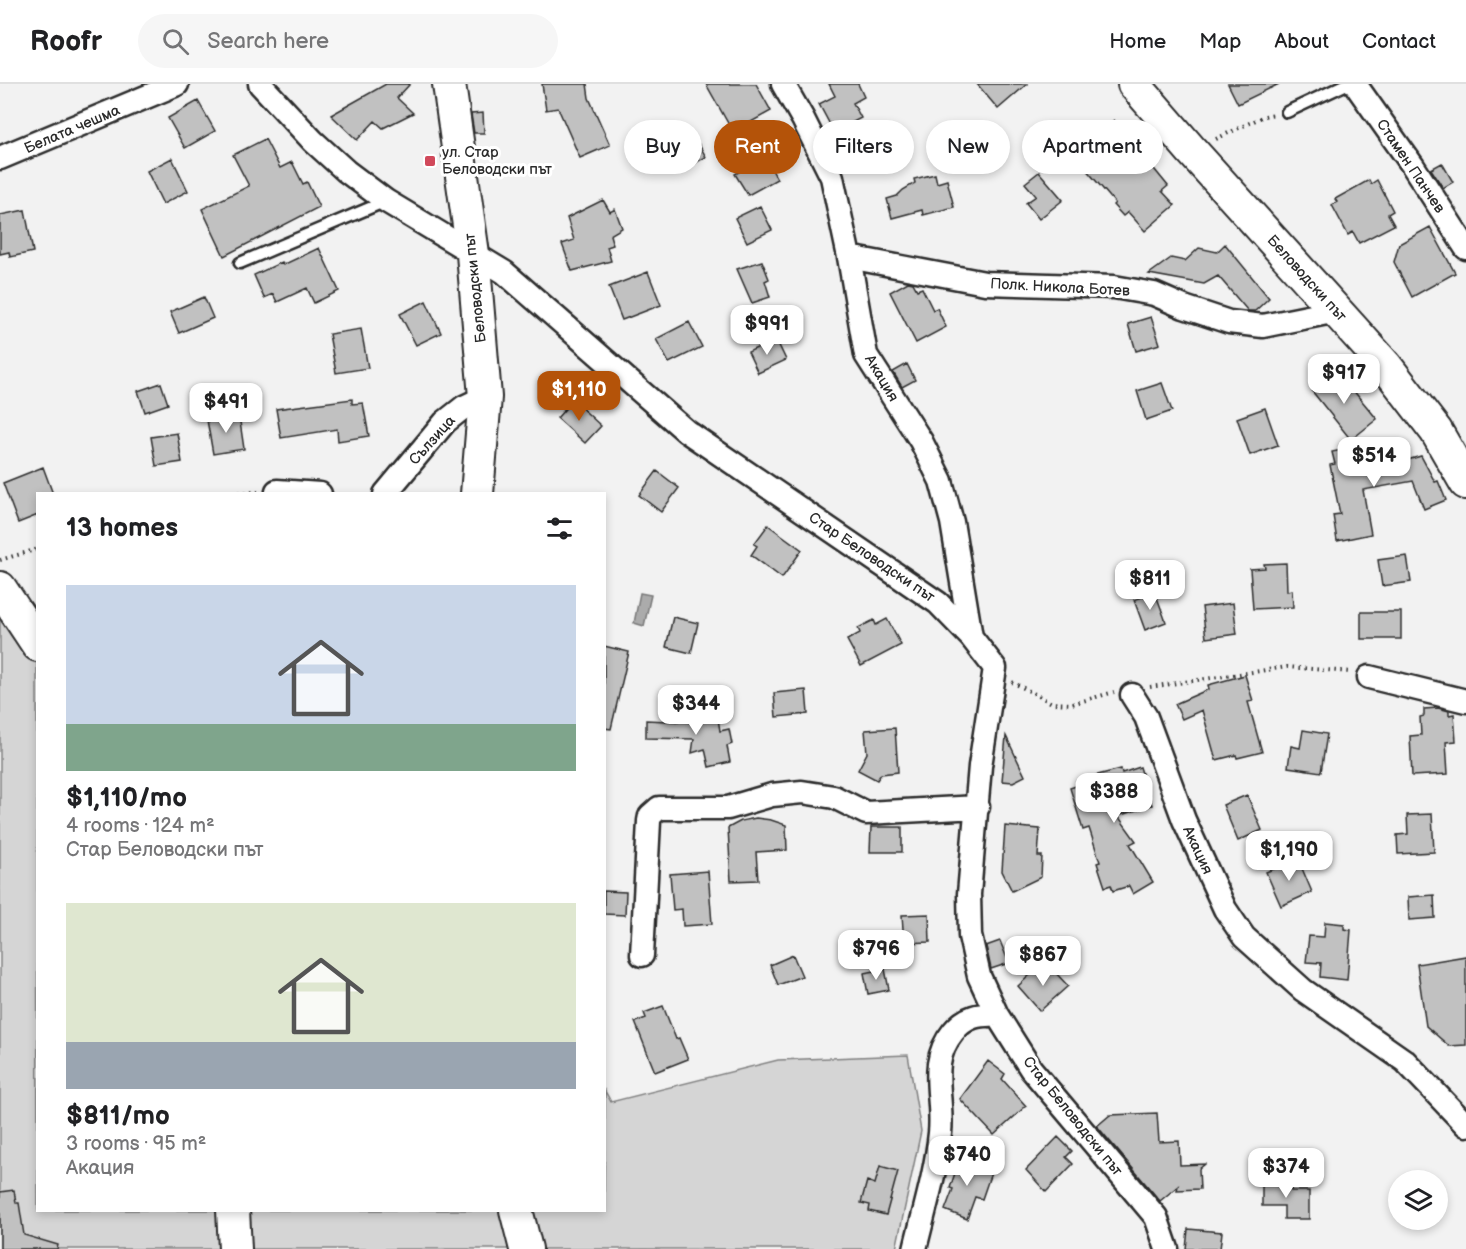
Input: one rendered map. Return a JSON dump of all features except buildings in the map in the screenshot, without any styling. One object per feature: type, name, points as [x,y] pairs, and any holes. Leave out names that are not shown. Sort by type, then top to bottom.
[{"type":"street","name":"Белата чешма","points":[[0,158],[177,84]]},
{"type":"street","name":"Стар Беловодски път","points":[[260,84],[313,141],[346,171],[387,201],[504,272],[686,431],[938,603],[971,637],[995,668],[980,766],[969,894],[970,936],[979,976],[998,1015],[1031,1069],[1156,1217],[1167,1249]]},
{"type":"street","name":"Беловодски път","points":[[449,84],[473,254],[485,397],[477,492]]},
{"type":"street","name":"Акация","points":[[783,84],[832,177],[866,355],[921,441],[941,481],[954,532],[971,637]]},
{"type":"street","name":"Беловодски път","points":[[1134,84],[1386,366],[1436,431],[1466,483]]},
{"type":"street","name":"Стамен Панчев","points":[[1355,84],[1413,166],[1466,248]]},
{"type":"street","name":"Полк. Никола Ботев","points":[[849,257],[986,283],[1114,287],[1154,294],[1184,307],[1229,321],[1263,326],[1337,311]]},
{"type":"street","name":"Сълзица","points":[[387,492],[445,422],[464,407],[485,397]]},
{"type":"street","points":[[277,491],[291,492]]},
{"type":"street","points":[[0,588],[36,642]]},
{"type":"street","points":[[1369,676],[1466,701]]},
{"type":"street","name":"Акация","points":[[1132,695],[1146,717],[1184,820],[1226,909],[1244,938],[1303,990],[1405,1061],[1466,1125]]},
{"type":"street","points":[[642,955],[649,821],[654,811],[659,808],[728,808],[772,795],[802,792],[834,797],[866,813],[978,807]]},
{"type":"street","points":[[915,1249],[940,1132],[938,1061],[945,1041],[960,1024],[976,1014],[998,1015]]},
{"type":"street","points":[[233,1212],[235,1249]]},
{"type":"street","points":[[517,1212],[526,1249]]},
{"type":"lane","points":[[1287,112],[1347,84]]},
{"type":"lane","points":[[240,263],[387,201]]},
{"type":"path","points":[[1191,150],[1264,117],[1287,112]]},
{"type":"path","points":[[254,492],[277,491]]},
{"type":"path","points":[[0,560],[36,550]]},
{"type":"path","points":[[995,668],[1014,683],[1052,703],[1072,704],[1111,692],[1132,695],[1150,687],[1287,667],[1351,672],[1369,676]]},
{"type":"shaded area","points":[[0,588],[36,643],[36,1212],[606,1212],[606,1093],[611,1102],[778,1060],[908,1055],[921,1131],[896,1249],[0,1249]]},
{"type":"shaded area","points":[[640,593],[651,595],[644,626],[634,623]]},
{"type":"place","name":"ул. Стар Беловодски път","points":[[430,161]]}]
